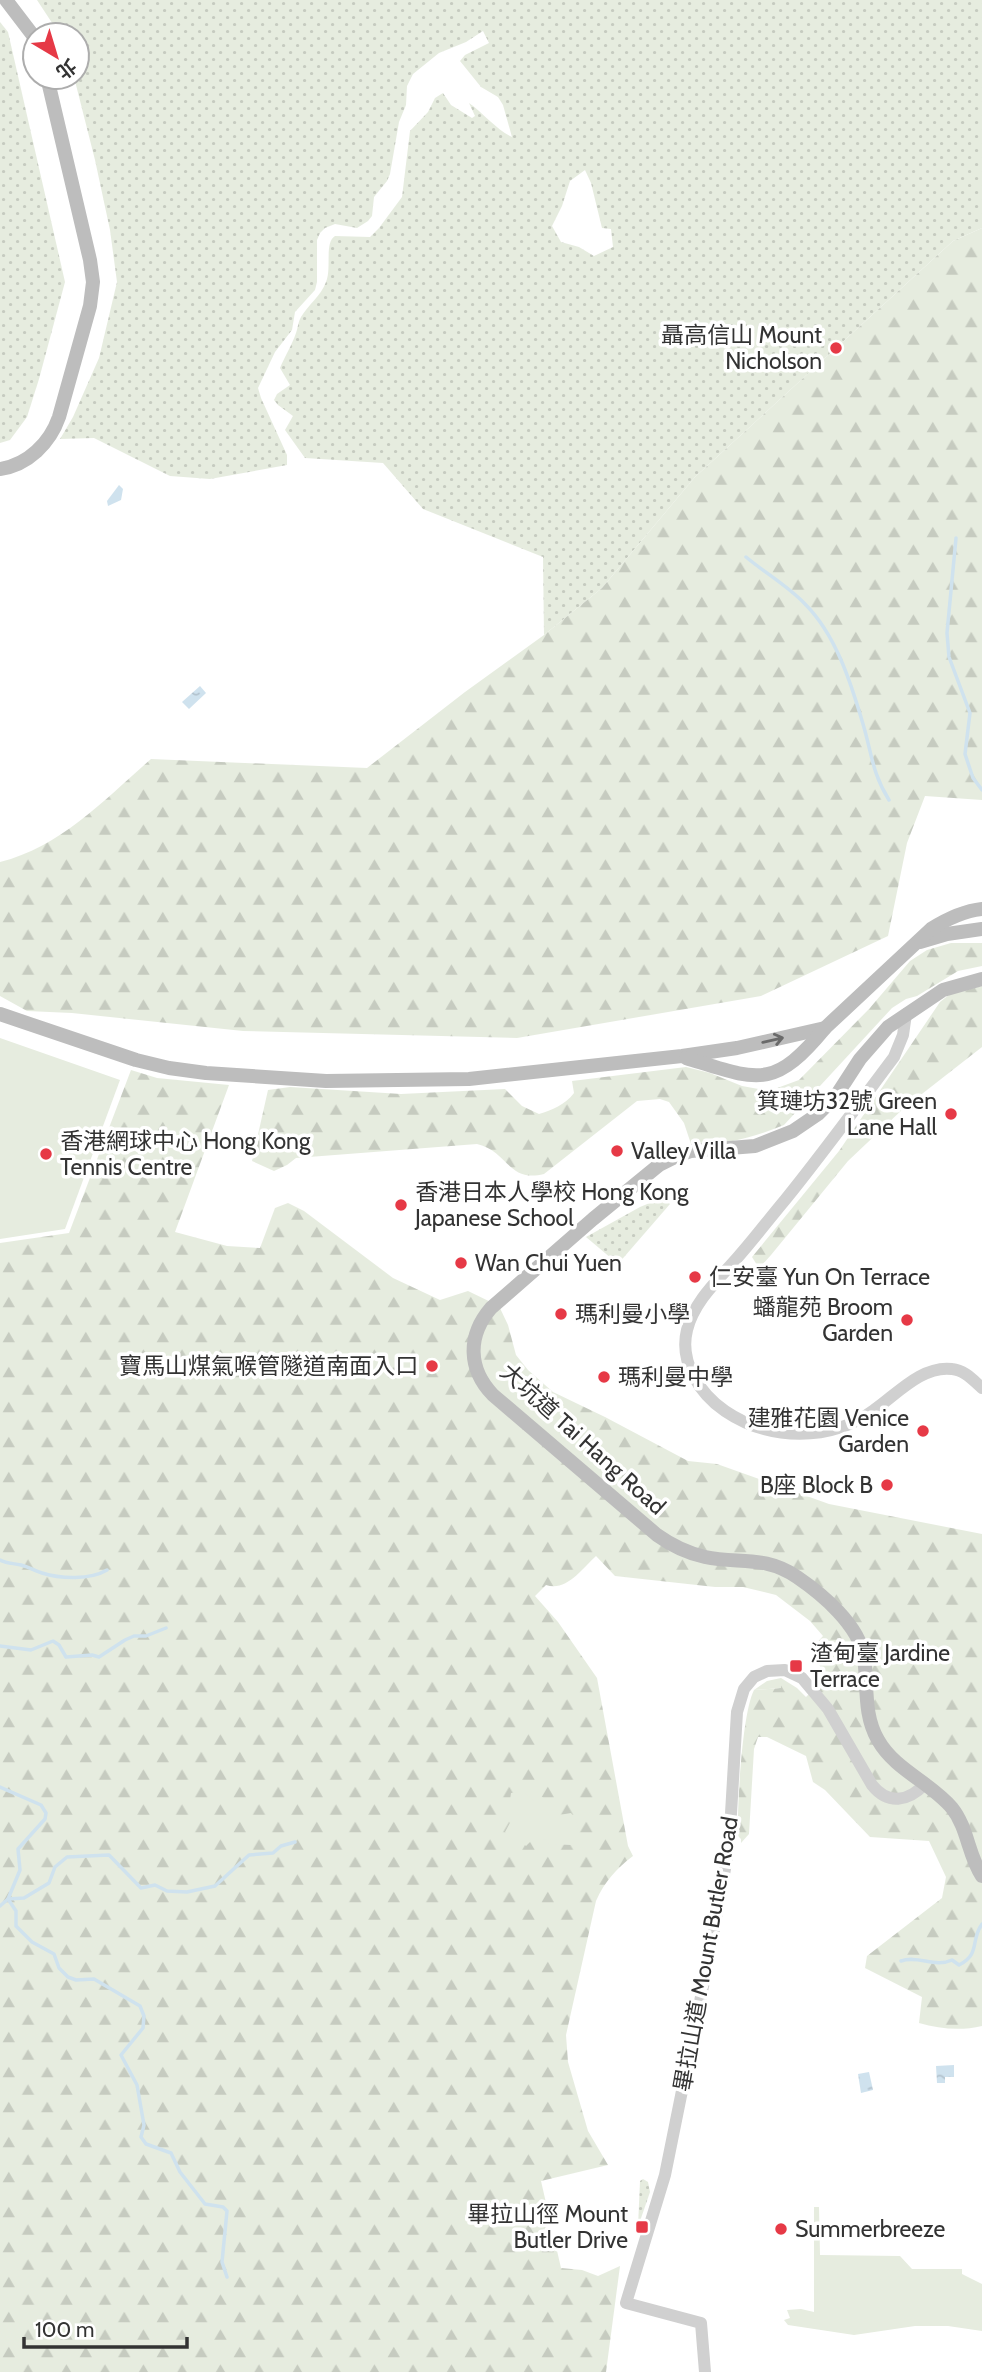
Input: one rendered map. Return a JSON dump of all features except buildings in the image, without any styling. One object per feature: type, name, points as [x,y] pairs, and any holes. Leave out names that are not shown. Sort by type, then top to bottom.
[{"type":"main road","points":[[6,0],[22,21]]},
{"type":"main road","points":[[0,469],[17,465],[34,454],[54,430],[93,289],[90,260],[50,91]]},
{"type":"main road","points":[[682,1056],[741,1075],[768,1076],[785,1067],[811,1046],[825,1028],[931,929],[969,910],[980,919],[947,934],[918,942]]},
{"type":"main road","name":"大坑道 Tai Hang Road","points":[[982,979],[951,986],[888,1027],[826,1106],[800,1127],[755,1146],[684,1153],[659,1165],[491,1308],[478,1327],[473,1354],[478,1374],[493,1395],[656,1535],[675,1546],[702,1556],[774,1564],[816,1592],[843,1619],[861,1646],[868,1714],[879,1742],[894,1761],[944,1800],[957,1815],[971,1856],[982,1876]]},
{"type":"main road","points":[[0,1014],[169,1068],[326,1081],[469,1079],[682,1056],[737,1048],[825,1028]]},
{"type":"main road","points":[[737,1048],[732,1059],[741,1075]]},
{"type":"street","points":[[906,1014],[903,1035],[894,1057],[785,1200],[701,1301],[687,1328],[685,1340],[688,1364],[704,1393],[727,1412],[771,1431],[796,1434],[830,1431],[849,1425],[872,1412],[913,1380],[929,1372],[950,1368],[969,1376],[982,1388]]},
{"type":"street","name":"畢拉山道 Mount Butler Road","points":[[705,2372],[701,2323],[626,2303],[665,2175],[709,1957],[729,1847],[737,1712],[744,1689],[754,1677],[767,1671],[779,1670],[796,1674],[828,1709],[872,1785],[880,1794],[905,1799],[925,1784]]},
{"type":"green space","points":[[37,0],[982,0],[982,228],[953,241],[695,477],[602,588],[544,635],[543,557],[423,509],[383,463],[305,458],[285,430],[293,416],[274,400],[277,394],[290,385],[280,368],[301,317],[326,282],[332,239],[335,236],[370,237],[402,197],[410,131],[428,112],[435,98],[443,93],[451,105],[472,118],[475,116],[469,103],[512,137],[498,97],[481,87],[460,61],[465,55],[489,43],[483,31],[466,42],[439,53],[413,74],[407,86],[406,105],[399,122],[390,174],[374,197],[372,216],[368,221],[357,228],[335,224],[320,233],[317,240],[315,290],[295,312],[292,330],[275,352],[258,388],[287,455],[287,465],[210,479],[170,476],[94,438],[60,439],[73,417],[99,358],[117,282],[110,230],[78,91],[91,91],[91,21],[51,21]],"holes":[[[585,170],[591,183],[602,228],[611,229],[613,247],[594,256],[579,247],[561,242],[552,226],[570,181]]]},
{"type":"green space","points":[[0,22],[8,32],[65,282],[27,417],[10,440],[0,443]]},
{"type":"green space","points":[[982,228],[982,800],[925,796],[907,843],[888,936],[761,996],[517,1038],[243,1031],[72,1013],[27,1011],[0,996],[0,862],[22,855],[62,833],[81,820],[151,759],[367,768],[602,588],[695,477],[953,241]]},
{"type":"green space","points":[[951,943],[982,943],[982,966],[958,971],[892,1008],[784,1125],[739,1140],[691,1144],[684,1123],[669,1102],[660,1099],[637,1101],[544,1174],[532,1176],[515,1170],[495,1153],[477,1144],[296,1158],[274,1171],[252,1161],[268,1090],[290,1087],[401,1094],[505,1089],[522,1106],[539,1114],[567,1101],[574,1093],[572,1081],[686,1067],[742,1086],[769,1091],[799,1080],[869,1009],[910,961],[927,950]]},
{"type":"green space","points":[[982,986],[982,1047],[904,1108],[848,1161],[771,1255],[763,1264],[757,1265],[752,1257],[839,1151],[940,1002],[950,994]]},
{"type":"green space","name":"香港網球中心 Hong Kong Tennis Centre","points":[[0,1038],[120,1080],[65,1229],[0,1239]]},
{"type":"green space","points":[[131,1070],[157,1078],[229,1085],[175,1232],[227,1246],[260,1248],[275,1208],[288,1203],[304,1211],[393,1278],[440,1300],[468,1291],[499,1306],[508,1325],[516,1355],[528,1370],[553,1392],[688,1461],[717,1464],[829,1504],[982,1534],[982,2026],[974,2028],[950,2029],[919,2023],[922,1997],[865,1968],[867,1956],[942,1898],[946,1877],[929,1841],[870,1837],[825,1790],[813,1782],[806,1756],[767,1737],[758,1737],[754,1749],[749,1834],[741,1843],[738,1836],[743,1739],[754,1690],[780,1688],[781,1678],[806,1697],[825,1678],[812,1648],[823,1636],[810,1621],[776,1595],[743,1587],[715,1587],[615,1576],[596,1556],[567,1582],[546,1585],[535,1596],[558,1622],[597,1678],[628,1846],[633,1856],[612,1876],[596,1901],[566,2035],[568,2062],[588,2131],[608,2165],[541,2181],[561,2268],[582,2270],[598,2276],[620,2266],[606,2372],[0,2372],[0,1243],[69,1233]]},
{"type":"green space","points":[[662,1198],[670,1204],[618,1264],[586,1237],[640,1207]]},
{"type":"green space","points":[[781,1678],[781,1688],[754,1690],[767,1681]]},
{"type":"green space","points":[[518,1792],[535,1801],[542,1797],[557,1807],[559,1815],[571,1813],[578,1829],[571,1845],[549,1844],[545,1839],[538,1844],[532,1840],[526,1846],[520,1840],[513,1840],[505,1832],[513,1817],[511,1793]]},
{"type":"green space","points":[[643,2179],[648,2182],[650,2192],[638,2227],[640,2181]]},
{"type":"green space","points":[[814,2207],[819,2207],[820,2255],[900,2256],[912,2269],[962,2269],[962,2274],[982,2284],[982,2331],[948,2326],[915,2326],[854,2335],[788,2325],[784,2320],[790,2318],[787,2310],[814,2312]]},
{"type":"water","points":[[119,485],[123,489],[121,500],[108,506],[107,501]]},
{"type":"water","points":[[200,686],[206,693],[189,709],[182,702]]},
{"type":"water","points":[[954,2065],[954,2077],[945,2077],[945,2083],[937,2083],[936,2066]]},
{"type":"water","points":[[869,2072],[873,2090],[861,2093],[858,2074]]},
{"type":"waterway","points":[[956,538],[947,633],[949,657],[970,713],[965,754],[973,778],[982,790]]},
{"type":"waterway","points":[[746,557],[798,597],[816,616],[834,645],[848,676],[876,772],[889,800]]},
{"type":"waterway","points":[[0,1560],[66,1577],[92,1576],[107,1570]]},
{"type":"waterway","points":[[0,1646],[31,1650],[53,1641],[59,1645],[66,1657],[99,1657],[134,1636],[146,1636],[166,1628]]},
{"type":"waterway","points":[[0,1787],[41,1805],[46,1813],[45,1819],[18,1849],[20,1870],[8,1899],[16,1911],[16,1926],[32,1942],[54,1954],[59,1968],[68,1977],[76,1980],[94,1979],[140,2006],[144,2016],[143,2028],[121,2055],[137,2085],[144,2125],[141,2137],[146,2144],[171,2153],[180,2172],[205,2204],[223,2207],[227,2211],[222,2262],[227,2277]]},
{"type":"waterway","points":[[0,1906],[8,1899],[24,1898],[49,1883],[55,1867],[67,1857],[109,1855],[141,1888],[155,1885],[167,1891],[187,1892],[215,1886],[249,1855],[273,1853],[281,1846],[295,1842]]},
{"type":"waterway","points":[[901,1961],[914,1959],[939,1963],[952,1960],[959,1965],[966,1961],[973,1951],[982,1924]]},
{"type":"place","name":"聶高信山 Mount Nicholson","points":[[836,348]]},
{"type":"place","name":"箕璉坊32號 Green Lane Hall","points":[[951,1114]]},
{"type":"place","name":"Valley Villa","points":[[617,1151]]},
{"type":"place","name":"香港網球中心 Hong Kong Tennis Centre","points":[[46,1154]]},
{"type":"place","name":"香港日本人學校 Hong Kong Japanese School","points":[[401,1205]]},
{"type":"place","name":"Wan Chui Yuen","points":[[461,1263]]},
{"type":"place","name":"仁安臺 Yun On Terrace","points":[[695,1277]]},
{"type":"place","name":"瑪利曼小學","points":[[561,1314]]},
{"type":"place","name":"蟠龍苑 Broom Garden","points":[[907,1320]]},
{"type":"place","name":"寶馬山煤氣喉管隧道南面入口","points":[[432,1366]]},
{"type":"place","name":"瑪利曼中學","points":[[604,1377]]},
{"type":"place","name":"建雅花園 Venice Garden","points":[[923,1431]]},
{"type":"place","name":"B座 Block B","points":[[887,1485]]},
{"type":"place","name":"渣甸臺 Jardine Terrace","points":[[796,1666]]},
{"type":"place","name":"畢拉山徑 Mount Butler Drive","points":[[642,2227]]},
{"type":"place","name":"Summerbreeze","points":[[781,2229]]}]
